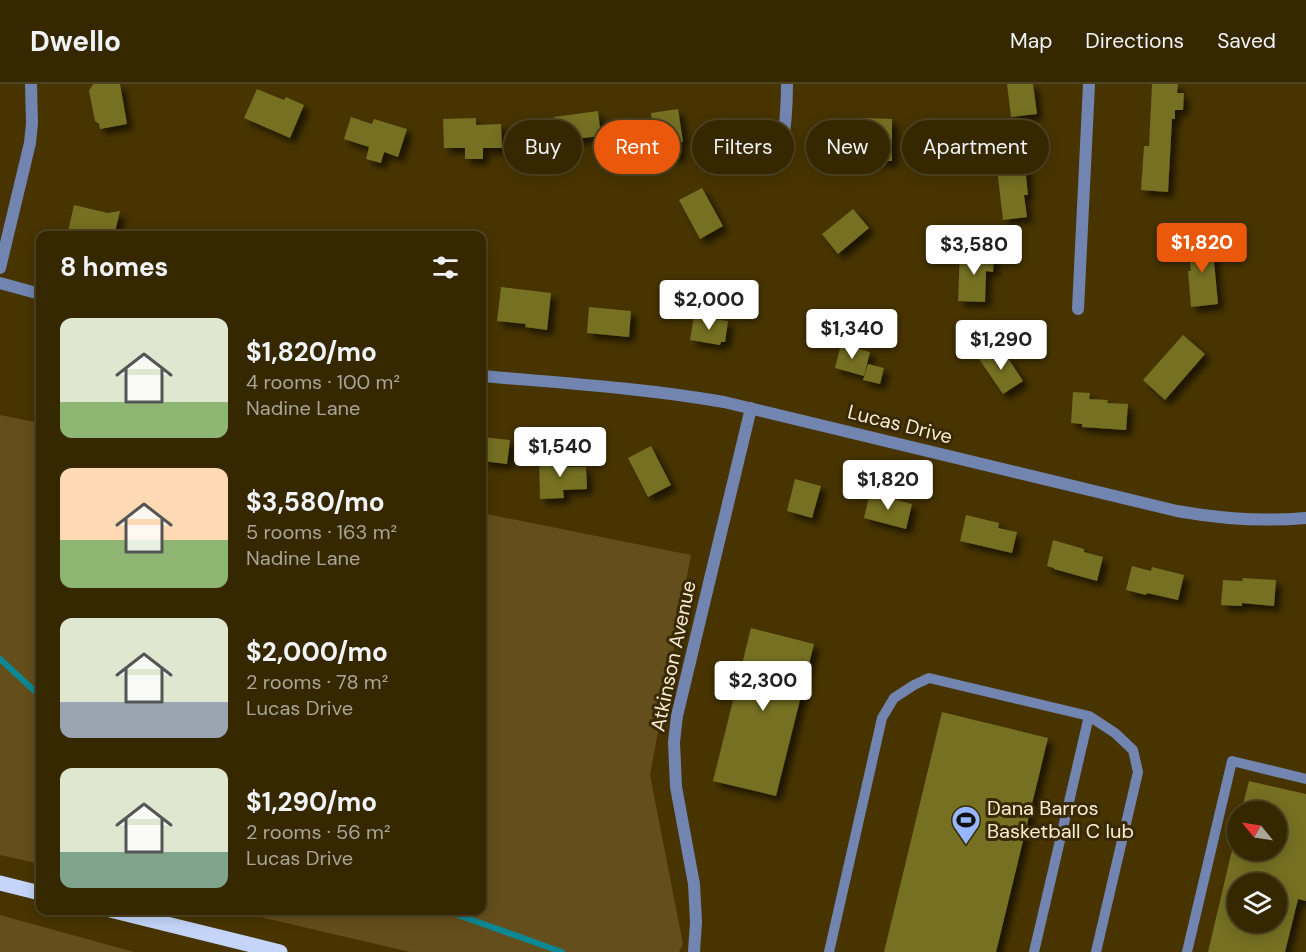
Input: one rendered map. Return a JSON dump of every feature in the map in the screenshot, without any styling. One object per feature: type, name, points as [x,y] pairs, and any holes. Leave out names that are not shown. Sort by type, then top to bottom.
[{"type":"main road","points":[[0,884],[36,892]]},
{"type":"main road","points":[[130,915],[280,952]]},
{"type":"street","points":[[0,268],[30,143],[31,84]]},
{"type":"street","points":[[786,120],[787,84]]},
{"type":"street","points":[[1078,309],[1089,84]]},
{"type":"street","points":[[0,283],[36,293]]},
{"type":"street","name":"Lucas Drive","points":[[486,376],[689,396],[751,408],[1177,511],[1260,521],[1306,518]]},
{"type":"street","name":"Atkinson Avenue","points":[[694,952],[696,922],[694,884],[676,787],[674,742],[682,693],[751,408]]},
{"type":"lane","points":[[829,952],[882,718],[894,698],[929,678],[1089,716],[1115,733],[1133,750],[1137,772],[1096,952]]},
{"type":"lane","points":[[1034,952],[1089,716]]},
{"type":"lane","points":[[1186,952],[1232,761],[1306,779]]},
{"type":"shaded area","points":[[0,415],[36,422],[36,863],[0,855]]},
{"type":"shaded area","points":[[486,514],[691,555],[650,775],[683,944],[679,952],[410,952],[252,915],[486,915]]},
{"type":"shaded area","points":[[0,915],[134,952],[0,952]]},
{"type":"building","points":[[93,84],[120,84],[127,124],[100,129],[99,124],[95,121],[89,91]]},
{"type":"building","points":[[1007,84],[1033,84],[1037,114],[1011,117]]},
{"type":"building","points":[[1152,84],[1178,84],[1177,93],[1184,93],[1183,110],[1175,110],[1175,119],[1172,119],[1168,192],[1141,190],[1144,146],[1149,146]]},
{"type":"building","points":[[257,89],[304,105],[290,138],[244,118]]},
{"type":"building","points":[[678,109],[680,120],[652,120],[651,113]]},
{"type":"building","points":[[598,111],[599,120],[594,120],[594,137],[582,138],[582,120],[554,120],[554,117]]},
{"type":"building","points":[[351,117],[372,124],[374,119],[407,129],[398,157],[384,152],[381,163],[366,159],[369,147],[344,139]]},
{"type":"building","points":[[476,118],[476,125],[501,124],[502,148],[483,148],[483,159],[465,159],[465,148],[444,148],[443,119]]},
{"type":"building","points":[[865,118],[892,119],[892,161],[890,161],[890,120],[865,120]]},
{"type":"building","points":[[680,122],[683,142],[680,142]]},
{"type":"building","points":[[998,174],[1026,174],[1028,195],[1024,195],[1027,217],[1003,220]]},
{"type":"building","points":[[702,188],[723,226],[700,239],[679,200]]},
{"type":"building","points":[[74,205],[108,213],[120,211],[115,231],[68,231]]},
{"type":"building","points":[[853,209],[869,228],[838,254],[822,234]]},
{"type":"building","points":[[1212,240],[1218,304],[1191,307],[1188,242]]},
{"type":"building","points":[[960,252],[994,254],[993,272],[986,271],[985,302],[958,301]]},
{"type":"building","points":[[501,287],[551,293],[547,330],[525,327],[526,324],[497,321]]},
{"type":"building","points":[[589,307],[631,311],[629,337],[587,333]]},
{"type":"building","points":[[694,316],[728,321],[725,342],[721,342],[720,345],[690,340]]},
{"type":"building","points":[[1183,335],[1205,354],[1165,400],[1143,380]]},
{"type":"building","points":[[841,344],[870,352],[864,376],[835,368]]},
{"type":"building","points":[[995,348],[1001,358],[1006,355],[1023,381],[1003,394],[979,359]]},
{"type":"building","points":[[868,364],[884,368],[880,384],[863,380]]},
{"type":"building","points":[[1073,392],[1090,393],[1089,399],[1108,400],[1107,403],[1128,404],[1126,430],[1082,427],[1082,424],[1071,423]]},
{"type":"building","points":[[486,437],[510,440],[507,464],[486,461]]},
{"type":"building","points":[[651,446],[671,485],[648,497],[628,458]]},
{"type":"building","points":[[562,456],[562,462],[568,462],[568,467],[586,467],[587,489],[563,490],[564,498],[540,499],[539,457]]},
{"type":"building","points":[[795,479],[821,486],[812,518],[787,511]]},
{"type":"building","points":[[870,493],[912,504],[906,529],[864,518]]},
{"type":"building","points":[[966,515],[999,523],[998,528],[1017,532],[1012,553],[960,541]]},
{"type":"building","points":[[1053,540],[1103,557],[1097,581],[1047,566]]},
{"type":"building","points":[[1132,566],[1151,571],[1152,567],[1184,575],[1178,600],[1126,590]]},
{"type":"building","points":[[1243,578],[1276,580],[1274,606],[1242,603],[1242,606],[1221,605],[1223,580],[1242,581]]},
{"type":"building","points":[[751,628],[814,644],[776,796],[713,781]]},
{"type":"building","name":"Dana Barros Basketball C lub","points":[[942,712],[1048,738],[996,952],[884,952]]},
{"type":"building","points":[[1249,781],[1306,794],[1306,901],[1298,899],[1285,952],[1208,952],[1229,861],[1287,861],[1287,801],[1244,801]]},
{"type":"waterway","points":[[0,659],[36,692]]},
{"type":"waterway","points":[[458,915],[562,952]]},
{"type":"place","name":"Dana Barros Basketball C lub","points":[[966,846]]}]
